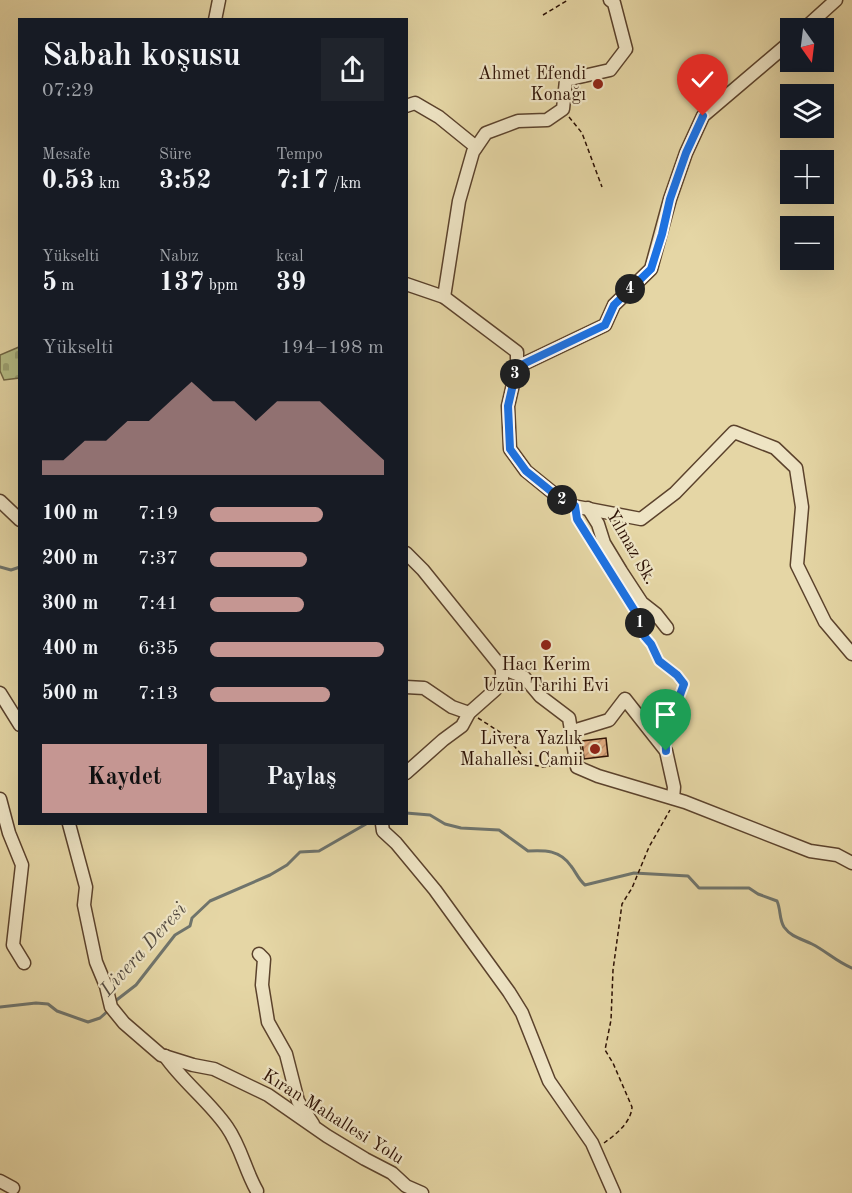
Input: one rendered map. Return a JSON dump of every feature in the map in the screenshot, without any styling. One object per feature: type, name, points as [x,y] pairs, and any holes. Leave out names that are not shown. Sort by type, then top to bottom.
[{"type":"street","points":[[215,18],[219,0]]},
{"type":"street","points":[[444,297],[459,201],[472,152],[486,133],[518,121],[547,120],[563,109],[566,80],[610,70],[626,49],[614,3],[610,0]]},
{"type":"street","points":[[816,18],[836,0]]},
{"type":"street","points":[[517,367],[605,325],[614,305],[651,269],[670,199],[686,153],[703,116],[780,51]]},
{"type":"street","points":[[408,105],[415,103],[439,117],[476,147]]},
{"type":"street","points":[[408,285],[444,297],[517,352],[517,367],[508,406],[510,449],[526,471],[568,505],[641,519],[675,493],[734,432],[775,448],[796,468],[802,507],[797,565],[825,622],[852,654]]},
{"type":"street","points":[[0,501],[18,518]]},
{"type":"street","name":"Yılmaz Sk.","points":[[582,507],[598,525],[604,543],[642,603],[656,614],[666,628]]},
{"type":"street","points":[[408,555],[423,570],[502,668],[524,677],[540,696],[569,718],[573,731],[577,767],[673,803],[712,811],[810,851],[837,855],[852,863]]},
{"type":"street","points":[[408,771],[442,740],[462,726],[470,713],[495,690],[502,679],[502,668]]},
{"type":"street","points":[[408,687],[424,688],[452,707],[470,713]]},
{"type":"street","points":[[0,693],[18,722]]},
{"type":"street","points":[[573,731],[609,720],[625,699],[666,751],[674,788],[673,803]]},
{"type":"street","points":[[0,799],[9,833],[22,865],[13,945],[24,963]]},
{"type":"street","name":"Kıran Mahallesi Yolu","points":[[69,825],[86,887],[84,905],[96,962],[106,986],[111,1007],[124,1023],[161,1055],[214,1069],[268,1095],[365,1160],[392,1173],[406,1186],[422,1193]]},
{"type":"street","points":[[382,825],[383,831],[396,843],[448,907],[522,1012],[549,1081],[592,1143],[614,1193]]},
{"type":"street","points":[[260,954],[264,959],[261,985],[268,1022],[286,1054],[298,1101],[315,1128]]},
{"type":"street","points":[[165,1056],[176,1072],[194,1088],[227,1127],[257,1191]]},
{"type":"street","points":[[0,1181],[14,1188]]},
{"type":"path","points":[[543,15],[568,0]]},
{"type":"path","points":[[563,109],[582,133],[602,187]]},
{"type":"path","points":[[582,507],[577,519],[590,537]]},
{"type":"path","points":[[636,613],[645,637],[659,661],[677,675],[684,684],[677,703],[665,722],[666,751]]},
{"type":"path","points":[[597,1155],[604,1142],[613,1137],[631,1114],[632,1107],[605,1050],[611,1020],[613,970],[622,904],[673,803]]},
{"type":"green space","points":[[18,347],[18,378],[4,380],[0,371],[0,355]]},
{"type":"building","name":"Livera Yazlık Mahallesi Camii","points":[[606,738],[608,756],[584,759],[582,741]]},
{"type":"waterway","name":"Livera Deresi","points":[[0,567],[11,570],[18,568]]},
{"type":"waterway","name":"Livera Deresi","points":[[408,813],[430,815],[445,824],[461,828],[499,830],[528,851],[546,851],[562,857],[585,885],[634,873],[688,876],[699,888],[749,888],[777,901],[782,924],[790,933],[852,968]]},
{"type":"waterway","name":"Livera Deresi","points":[[114,1002],[136,985],[175,935],[190,926],[192,918],[210,901],[270,875],[287,865],[300,852],[319,851],[364,825]]},
{"type":"waterway","name":"Livera Deresi","points":[[0,1007],[48,1004],[57,1011],[88,1022],[100,1018],[109,1010]]},
{"type":"place","name":"Ahmet Efendi Konağı","points":[[598,84]]},
{"type":"place","name":"Hacı Kerim Uzun Tarihi Evi","points":[[546,645]]},
{"type":"place","name":"Livera Yazlık Mahallesi Camii","points":[[595,749]]},
{"type":"route","points":[[666,751],[665,722],[677,703],[684,684],[677,675],[659,661],[645,637],[636,613],[577,519],[575,506],[568,505],[526,471],[510,449],[508,406],[517,367],[605,325],[614,305],[651,269],[670,199],[686,153],[703,116]]}]
